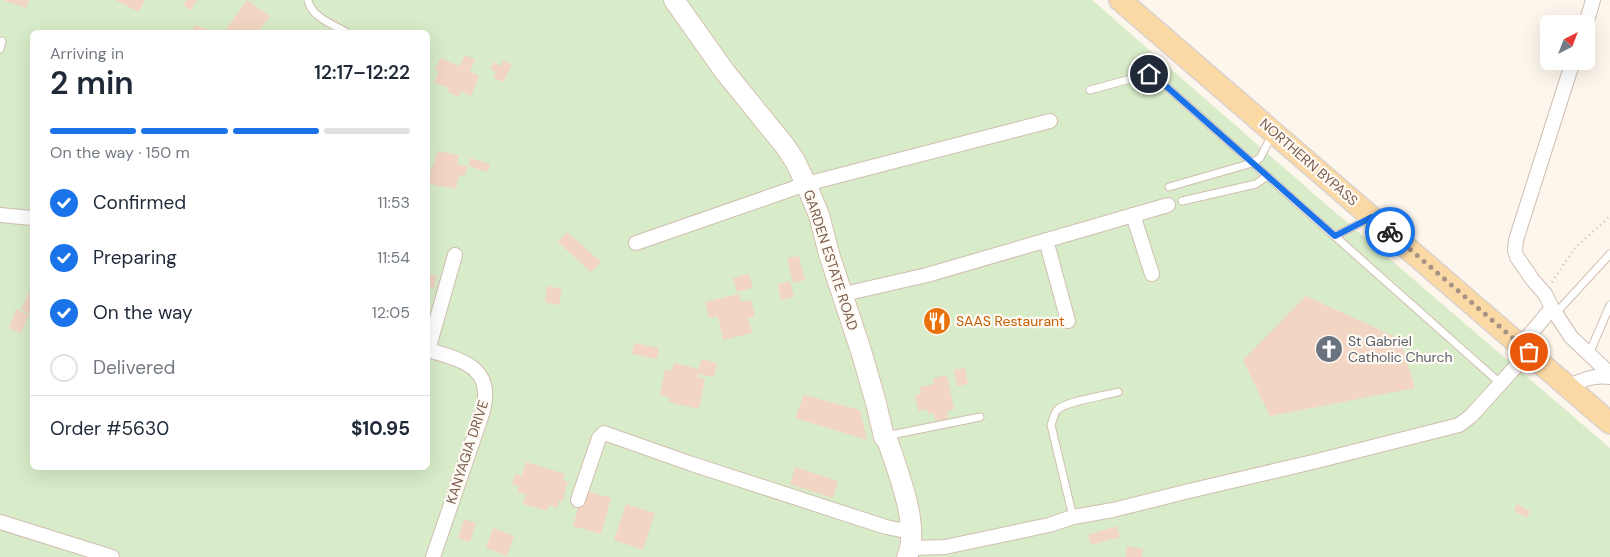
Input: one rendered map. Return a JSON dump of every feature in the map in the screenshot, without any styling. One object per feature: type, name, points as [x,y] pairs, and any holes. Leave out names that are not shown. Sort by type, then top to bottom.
[{"type":"main road","name":"NORTHERN BYPASS","points":[[1120,0],[1610,423]]},
{"type":"street","name":"GARDEN ESTATE ROAD","points":[[674,0],[725,72],[795,161],[806,184],[819,215],[876,403],[884,437],[887,439],[902,485],[910,524],[909,552]]},
{"type":"street","points":[[1589,15],[1594,0]]},
{"type":"street","points":[[1570,70],[1516,240],[1515,251],[1517,257],[1545,294],[1571,336],[1610,375]]},
{"type":"street","points":[[636,243],[806,184],[1050,121]]},
{"type":"street","points":[[844,294],[928,275],[1175,203]]},
{"type":"street","points":[[0,215],[30,218]]},
{"type":"street","points":[[1133,215],[1152,274]]},
{"type":"street","points":[[1046,240],[1068,321]]},
{"type":"street","points":[[430,343],[455,255]]},
{"type":"street","points":[[909,552],[945,547],[1049,525],[1073,517],[1114,510],[1459,425],[1471,416],[1500,383],[1554,311]]},
{"type":"street","name":"KANYAGIA DRIVE","points":[[430,351],[462,361],[475,370],[485,386],[486,397],[432,557]]},
{"type":"street","points":[[1569,387],[1588,378],[1610,375]]},
{"type":"street","points":[[578,500],[599,438],[604,433],[886,527],[901,530],[910,524]]},
{"type":"street","points":[[0,522],[112,557]]},
{"type":"lane","points":[[308,0],[308,4],[316,14],[343,30]]},
{"type":"lane","points":[[0,49],[2,41]]},
{"type":"lane","points":[[1090,90],[1149,74],[1158,79],[1500,383]]},
{"type":"lane","points":[[1169,187],[1252,163],[1260,158],[1274,132]]},
{"type":"lane","points":[[1175,203],[1256,184],[1267,176]]},
{"type":"lane","points":[[1335,236],[1372,217]]},
{"type":"lane","points":[[1554,311],[1610,254]]},
{"type":"lane","points":[[1589,354],[1610,305]]},
{"type":"lane","points":[[1073,517],[1051,425],[1057,410],[1066,404],[1118,392]]},
{"type":"lane","points":[[884,437],[980,417]]},
{"type":"path","points":[[1545,294],[1554,277],[1574,249],[1610,216]]},
{"type":"green space","points":[[0,0],[1092,0],[1314,194],[1610,448],[1610,557],[0,557]]},
{"type":"building","points":[[3,0],[29,0],[26,8]]},
{"type":"building","points":[[115,0],[145,0],[139,12]]},
{"type":"building","points":[[187,0],[197,0],[191,10],[183,5]]},
{"type":"building","points":[[247,0],[270,16],[260,30],[225,30]]},
{"type":"building","points":[[195,25],[209,30],[193,30]]},
{"type":"building","points":[[465,55],[475,59],[470,72],[479,76],[471,96],[461,91],[459,97],[448,92],[449,88],[434,82],[439,72],[435,70],[440,58],[460,66]]},
{"type":"building","points":[[503,60],[512,65],[503,82],[493,77],[496,72],[490,69],[494,62],[500,66]]},
{"type":"building","points":[[437,151],[459,155],[457,164],[467,166],[465,176],[459,175],[456,189],[430,184],[432,165],[434,166]]},
{"type":"building","points":[[470,158],[490,164],[488,172],[468,166]]},
{"type":"building","points":[[567,232],[601,262],[591,272],[558,242]]},
{"type":"building","points":[[799,256],[805,280],[793,283],[787,258]]},
{"type":"building","points":[[430,274],[437,276],[434,288],[430,287]]},
{"type":"building","points":[[749,274],[753,288],[737,292],[733,278]]},
{"type":"building","points":[[790,281],[794,297],[781,300],[778,284]]},
{"type":"building","points":[[547,286],[562,289],[559,305],[545,302]]},
{"type":"building","points":[[30,291],[30,314],[21,309]]},
{"type":"building","points":[[739,294],[741,302],[751,300],[755,316],[748,318],[752,333],[723,340],[718,316],[709,318],[705,302]]},
{"type":"building","name":"St Gabriel Catholic Church","points":[[1306,296],[1400,339],[1415,388],[1270,416],[1243,360]]},
{"type":"building","points":[[16,309],[29,315],[21,333],[9,328]]},
{"type":"building","points":[[634,343],[659,348],[657,359],[632,354]]},
{"type":"building","points":[[701,359],[717,363],[714,377],[698,374],[697,377],[705,379],[699,409],[669,402],[670,398],[660,395],[665,369],[672,371],[674,363],[699,369]]},
{"type":"building","points":[[965,368],[968,384],[957,386],[954,370]]},
{"type":"building","points":[[947,375],[954,409],[947,411],[948,419],[935,421],[934,413],[928,414],[927,409],[918,411],[915,395],[921,394],[920,387],[934,384],[933,378]]},
{"type":"building","points":[[804,395],[860,410],[867,440],[795,418]]},
{"type":"building","points":[[526,462],[565,474],[563,480],[568,482],[562,502],[559,501],[557,508],[549,505],[547,511],[523,504],[526,494],[517,492],[519,486],[512,484],[515,474],[522,476]]},
{"type":"building","points":[[795,467],[838,481],[833,498],[790,484]]},
{"type":"building","points":[[583,490],[611,498],[601,534],[573,526]]},
{"type":"building","points":[[626,504],[655,513],[643,550],[614,540]]},
{"type":"building","points":[[1517,504],[1530,511],[1527,518],[1514,511]]},
{"type":"building","points":[[464,519],[476,523],[470,542],[458,538]]},
{"type":"building","points":[[1117,526],[1120,537],[1091,545],[1088,535]]},
{"type":"building","points":[[493,528],[514,536],[507,556],[486,548]]},
{"type":"building","points":[[1127,546],[1143,549],[1142,557],[1126,557]]},
{"type":"way so far","points":[[1390,232],[1529,352]]},
{"type":"place","name":"SAAS Restaurant","points":[[937,321]]},
{"type":"place","name":"St Gabriel Catholic Church","points":[[1329,349]]},
{"type":"route","points":[[1149,74],[1158,79],[1335,236],[1372,217],[1390,232]]}]
